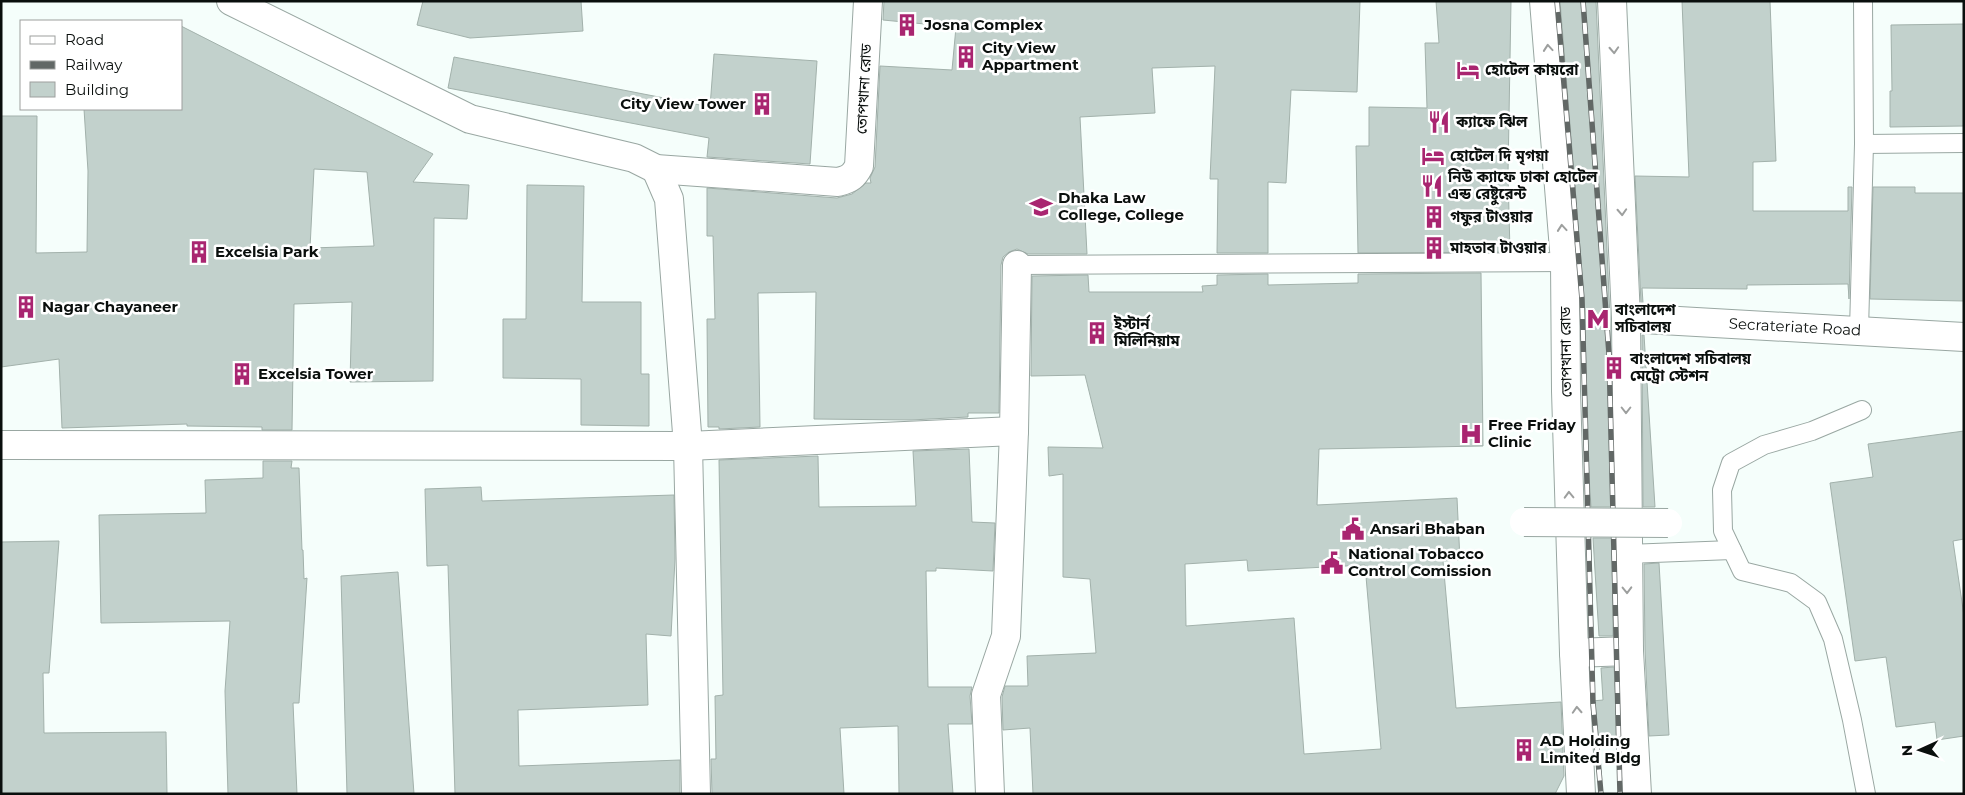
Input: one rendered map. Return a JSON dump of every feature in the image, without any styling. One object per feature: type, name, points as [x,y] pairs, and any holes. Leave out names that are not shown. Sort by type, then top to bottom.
[{"type":"main road","points":[[231,1],[470,119],[634,158],[656,169],[669,199],[688,446],[696,794]]},
{"type":"main road","name":"তোপখানা রোড","points":[[656,169],[838,182],[847,180],[855,175],[860,166],[868,1]]},
{"type":"main road","name":"তোপখানা রোড","points":[[1544,1],[1565,262],[1566,391],[1574,654],[1581,794]]},
{"type":"main road","points":[[1612,1],[1626,318],[1629,651],[1637,794]]},
{"type":"main road","points":[[990,794],[986,695],[1006,636],[1014,431],[1017,265]]},
{"type":"main road","name":"Secrateriate Road","points":[[1626,318],[1964,337]]},
{"type":"main road","points":[[1,444],[688,446],[1014,431]]},
{"type":"main road","points":[[1524,522],[1668,523]]},
{"type":"main road","points":[[1574,654],[1629,651]]},
{"type":"lane","points":[[1859,330],[1864,144],[1864,1]]},
{"type":"lane","points":[[1864,144],[1964,143]]},
{"type":"lane","points":[[1017,265],[1565,262]]},
{"type":"lane","points":[[1862,410],[1812,431],[1764,445],[1731,463],[1722,490],[1723,531],[1742,571],[1791,584],[1817,602],[1833,640],[1852,720],[1866,794]]},
{"type":"lane","points":[[1627,554],[1732,550]]},
{"type":"building","points":[[423,1],[581,1],[583,31],[470,38],[417,25]]},
{"type":"building","points":[[884,1],[1360,1],[1357,92],[1291,90],[1286,183],[1268,182],[1268,253],[1217,253],[1218,179],[1210,179],[1215,66],[1152,68],[1155,113],[1080,117],[1087,254],[1028,254],[1017,249],[1003,257],[1001,265],[999,413],[968,413],[968,417],[911,420],[814,419],[816,292],[758,293],[760,427],[719,429],[719,427],[708,427],[707,319],[715,319],[713,236],[707,236],[707,188],[837,198],[852,194],[866,183],[871,183],[870,178],[875,167],[880,66],[952,70],[956,27],[883,20]]},
{"type":"building","points":[[1436,1],[1511,1],[1508,174],[1510,252],[1358,253],[1356,146],[1369,146],[1369,107],[1427,108],[1425,43],[1439,43]]},
{"type":"building","points":[[1560,1],[1596,1],[1610,318],[1612,507],[1591,507],[1581,353],[1581,261]]},
{"type":"building","points":[[1682,1],[1770,1],[1776,161],[1753,162],[1753,211],[1848,211],[1848,187],[1852,187],[1849,299],[1848,284],[1747,285],[1747,289],[1642,288],[1643,303],[1641,303],[1635,176],[1689,177]]},
{"type":"building","points":[[1964,24],[1964,126],[1890,127],[1890,91],[1892,91],[1891,25]]},
{"type":"building","points":[[182,27],[433,154],[413,182],[469,185],[467,219],[434,218],[433,381],[350,382],[352,302],[294,304],[292,430],[262,430],[262,427],[187,426],[187,424],[62,428],[59,359],[1,367],[1,116],[37,116],[36,253],[87,252],[88,171],[84,110],[182,110]],"holes":[[[314,169],[367,172],[374,246],[310,248]]]},
{"type":"building","points":[[714,54],[817,61],[810,164],[707,157],[709,138],[448,88],[454,57],[710,107]]},
{"type":"building","points":[[527,185],[584,186],[582,302],[641,302],[641,374],[649,374],[649,426],[581,425],[581,379],[503,378],[503,319],[526,319]]},
{"type":"building","points":[[1873,187],[1915,187],[1915,193],[1964,193],[1964,301],[1870,299]]},
{"type":"building","points":[[1481,273],[1483,446],[1319,449],[1317,505],[1457,498],[1460,560],[1443,561],[1456,708],[1561,702],[1564,776],[1555,794],[1033,794],[1030,728],[1003,730],[1002,697],[1005,686],[1028,686],[1027,656],[1096,653],[1090,579],[1063,577],[1063,474],[1049,476],[1048,447],[1103,448],[1085,375],[1031,376],[1032,276],[1088,275],[1089,292],[1203,292],[1202,286],[1217,285],[1217,275],[1268,274],[1268,285],[1358,283],[1358,274]],"holes":[[[1247,560],[1248,571],[1365,565],[1381,749],[1304,754],[1294,618],[1186,626],[1185,564]]]},
{"type":"building","points":[[1642,335],[1644,335],[1655,507],[1643,507]]},
{"type":"building","points":[[1964,431],[1964,539],[1953,541],[1964,616],[1964,736],[1937,740],[1935,722],[1896,727],[1886,657],[1855,661],[1830,483],[1873,477],[1868,444]]},
{"type":"building","points":[[969,449],[972,522],[995,523],[993,571],[936,568],[936,571],[926,571],[928,687],[972,687],[970,696],[972,724],[948,724],[953,794],[899,794],[898,726],[840,728],[844,794],[712,794],[711,759],[716,759],[715,696],[723,695],[719,460],[818,456],[819,507],[916,506],[913,451]]},
{"type":"building","points":[[263,461],[292,461],[291,468],[299,468],[304,579],[307,578],[299,703],[293,703],[297,794],[228,794],[225,691],[230,621],[101,623],[99,515],[206,513],[205,480],[263,478]]},
{"type":"building","points":[[481,487],[482,501],[674,495],[675,559],[671,636],[646,634],[648,705],[518,710],[519,766],[680,760],[680,794],[455,794],[448,565],[427,566],[425,489]]},
{"type":"building","points":[[1593,538],[1612,538],[1613,636],[1599,636]]},
{"type":"building","points":[[59,541],[49,673],[43,673],[44,733],[166,732],[167,794],[1,794],[1,542]]},
{"type":"building","points":[[1659,563],[1669,735],[1649,736],[1644,564]]},
{"type":"building","points":[[398,572],[414,794],[347,794],[341,576]]},
{"type":"building","points":[[1614,667],[1618,738],[1594,739],[1592,701],[1603,700],[1601,668]]},
{"type":"railway","points":[[1557,1],[1582,299],[1593,703],[1601,794]]},
{"type":"railway","points":[[1583,1],[1609,354],[1620,794]]},
{"type":"place","name":"Josna Complex","points":[[907,25]]},
{"type":"place","name":"City View Appartment","points":[[966,57]]},
{"type":"place","name":"হোটেল কায়রো","points":[[1468,70]]},
{"type":"place","name":"City View Tower","points":[[762,104]]},
{"type":"place","name":"ক্যাফে ঝিল","points":[[1439,122]]},
{"type":"place","name":"হোটেল দি মৃগয়া","points":[[1433,156]]},
{"type":"place","name":"নিউ ক্যাফে ঢাকা হোটেল এন্ড রেষ্টুরেন্ট","points":[[1432,186]]},
{"type":"place","name":"Dhaka Law College, College","points":[[1041,207]]},
{"type":"place","name":"গফুর টাওয়ার","points":[[1434,217]]},
{"type":"place","name":"মাহতাব টাওয়ার","points":[[1434,248]]},
{"type":"place","name":"Excelsia Park","points":[[199,252]]},
{"type":"place","name":"Nagar Chayaneer","points":[[26,307]]},
{"type":"place","name":"বাংলাদেশ সচিবালয়","points":[[1598,319]]},
{"type":"place","name":"ইস্টার্ন মিলিনিয়াম","points":[[1097,333]]},
{"type":"place","name":"বাংলাদেশ সচিবালয় মেট্রো স্টেশন","points":[[1614,368]]},
{"type":"place","name":"Excelsia Tower","points":[[242,374]]},
{"type":"place","name":"Free Friday Clinic","points":[[1471,434]]},
{"type":"place","name":"Ansari Bhaban","points":[[1353,529]]},
{"type":"place","name":"National Tobacco Control Comission","points":[[1332,563]]},
{"type":"place","name":"AD Holding Limited Bldg","points":[[1524,750]]}]
